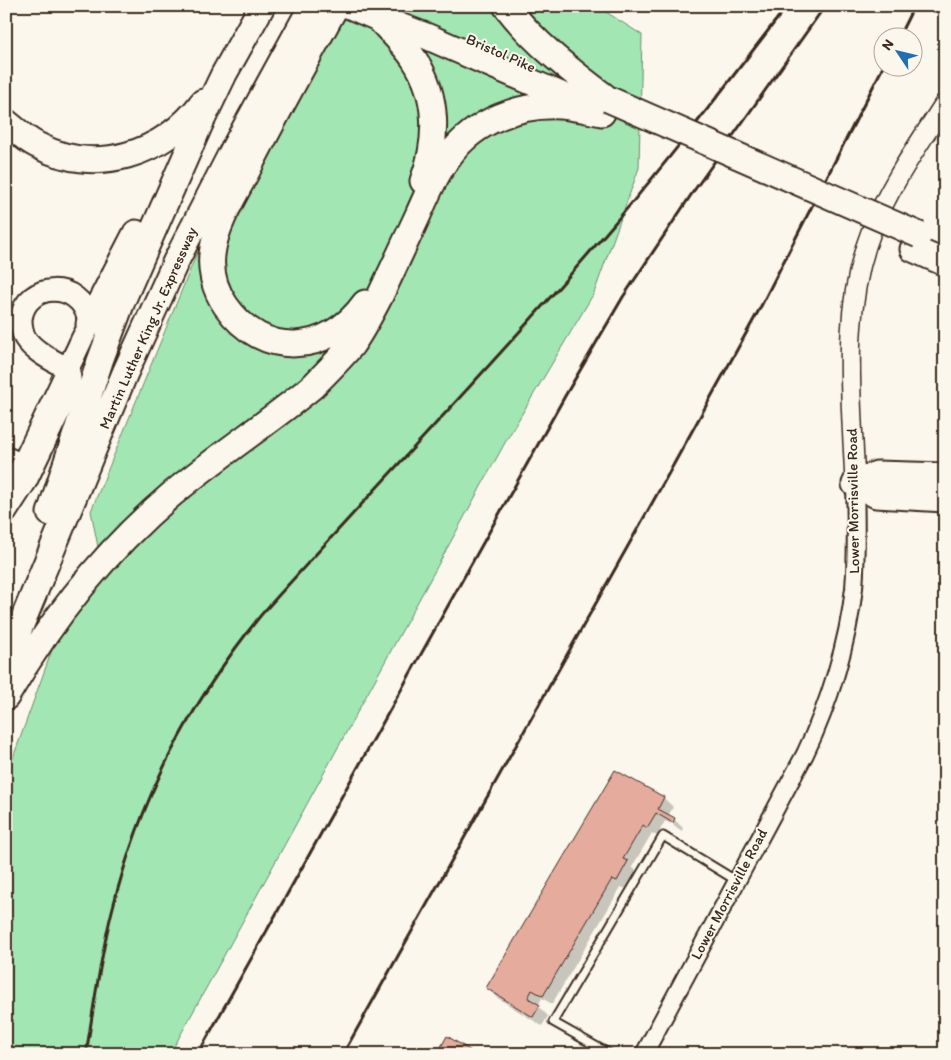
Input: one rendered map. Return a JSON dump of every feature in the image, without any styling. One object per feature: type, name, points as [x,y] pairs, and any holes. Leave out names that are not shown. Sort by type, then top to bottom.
[{"type":"highway","points":[[50,513],[111,328],[123,299],[200,124],[224,74],[262,6]]},
{"type":"highway","name":"Martin Luther King Jr. Expressway","points":[[6,619],[114,359],[162,254],[218,143],[294,6]]},
{"type":"highway","name":"Martin Luther King Jr. Expressway","points":[[6,661],[126,373],[172,269],[233,150],[312,6]]},
{"type":"highway","points":[[506,6],[529,34],[605,106],[916,242],[945,263]]},
{"type":"highway","points":[[346,7],[282,105],[223,219],[213,251],[212,273],[214,283],[230,311],[245,327],[264,338],[284,343],[294,344],[314,341],[333,334],[354,316],[370,294],[427,170],[433,144],[432,98],[422,72],[405,48],[386,12]]},
{"type":"highway","name":"Bristol Pike","points":[[346,7],[386,12],[605,106]]},
{"type":"highway","points":[[6,122],[37,145],[63,155],[92,160],[107,160],[121,157],[149,147],[176,130],[196,111],[224,74]]},
{"type":"highway","points":[[6,697],[56,619],[88,578],[122,541],[187,481],[313,386],[351,345],[379,298],[438,173],[458,145],[485,124],[502,115],[516,111],[544,106],[578,108],[605,106]]},
{"type":"highway","points":[[89,324],[178,153],[200,124]]},
{"type":"highway","points":[[916,242],[945,247]]},
{"type":"highway","points":[[855,484],[877,474],[945,476]]},
{"type":"highway","points":[[855,484],[876,495],[945,499]]},
{"type":"main road","name":"Lower Morrisville Road","points":[[855,484],[850,336],[859,269],[882,208],[904,168],[945,103]]},
{"type":"main road","points":[[6,501],[16,454],[68,369],[89,324],[84,306],[78,300],[57,290],[49,290],[34,296],[25,307],[21,322],[25,338],[31,345],[68,369],[71,379],[69,391],[26,481],[6,512]]},
{"type":"street","name":"Lower Morrisville Road","points":[[644,1054],[813,737],[826,704],[847,631],[854,590],[855,484]]},
{"type":"lane","points":[[610,1054],[553,1022],[663,836],[737,881]]},
{"type":"green space","points":[[350,6],[599,6],[642,35],[639,168],[594,293],[507,439],[170,1054],[6,1054],[6,811],[10,766],[52,650],[98,547],[91,511],[197,253],[230,233]]},
{"type":"building","points":[[615,770],[664,797],[658,809],[675,818],[673,823],[656,813],[647,828],[643,825],[623,859],[628,861],[617,881],[612,879],[543,996],[532,990],[528,998],[540,1005],[533,1017],[486,988]]},
{"type":"building","points":[[447,1036],[476,1054],[437,1054]]},
{"type":"railway","points":[[86,1054],[104,946],[123,870],[152,792],[170,754],[211,683],[261,615],[527,324],[636,198],[787,6]]},
{"type":"railway","points":[[198,1054],[565,396],[623,297],[693,192],[825,6]]},
{"type":"railway","points":[[903,28],[914,6]]},
{"type":"railway","points":[[343,1054],[759,310],[877,78]]}]
